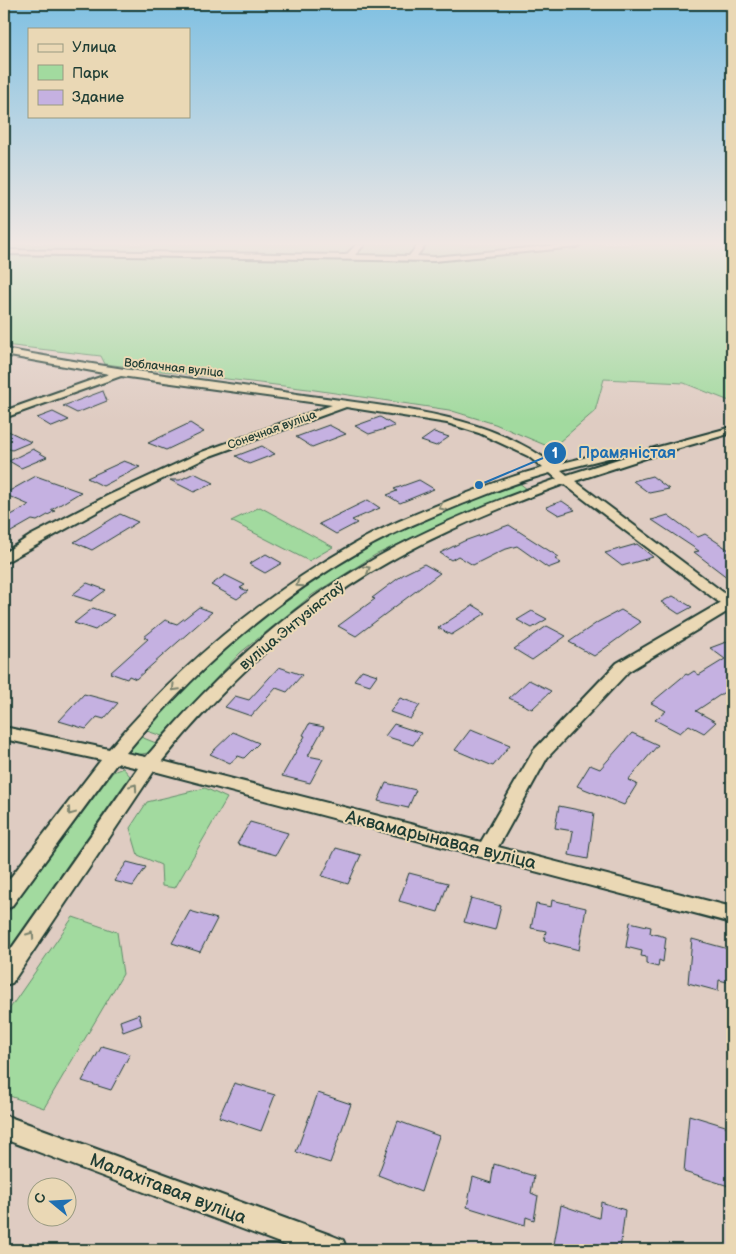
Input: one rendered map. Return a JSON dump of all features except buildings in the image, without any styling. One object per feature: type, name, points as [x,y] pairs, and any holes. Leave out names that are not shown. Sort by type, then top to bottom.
[{"type":"street","points":[[4,352],[122,373]]},
{"type":"street","name":"Воблачная вуліца","points":[[4,415],[122,373],[348,402]]},
{"type":"street","name":"Сонечная вуліца","points":[[4,559],[35,539],[111,499],[206,454],[348,402],[421,414],[475,428],[514,444],[532,454],[731,605]]},
{"type":"street","name":"вуліца Энтузіястаў","points":[[4,901],[113,756],[190,671],[236,630],[323,568],[359,546],[422,516],[487,489],[550,469],[732,424]]},
{"type":"street","name":"вуліца Энтузіястаў","points":[[4,976],[150,764],[190,718],[237,670],[325,596],[362,572],[436,532],[478,513],[565,480],[669,446],[732,430]]},
{"type":"street","points":[[485,852],[540,754],[623,667],[731,605]]},
{"type":"street","name":"Аквамарынавая вуліца","points":[[4,733],[150,764],[732,915]]},
{"type":"street","name":"Малахітавая вуліца","points":[[4,1127],[333,1250]]},
{"type":"green space","points":[[4,304],[732,304],[732,402],[684,383],[604,379],[595,411],[552,448],[495,424],[449,410],[308,389],[105,364],[101,356],[4,345]]},
{"type":"green space","points":[[518,482],[527,489],[439,525],[375,555],[312,595],[240,653],[162,736],[144,730],[187,682],[223,647],[299,590],[362,549],[423,520]]},
{"type":"green space","points":[[260,507],[333,547],[309,561],[231,521]]},
{"type":"green space","points":[[141,737],[156,743],[148,753],[135,755],[130,750]]},
{"type":"green space","points":[[123,768],[130,776],[4,956],[4,918],[113,772]]},
{"type":"green space","points":[[205,788],[227,798],[175,888],[162,886],[161,865],[138,855],[130,828],[147,802]]},
{"type":"green space","points":[[73,917],[117,932],[123,974],[44,1108],[4,1094],[4,1017]]},
{"type":"place","name":"Прамяністая","points":[[479,485]]}]
